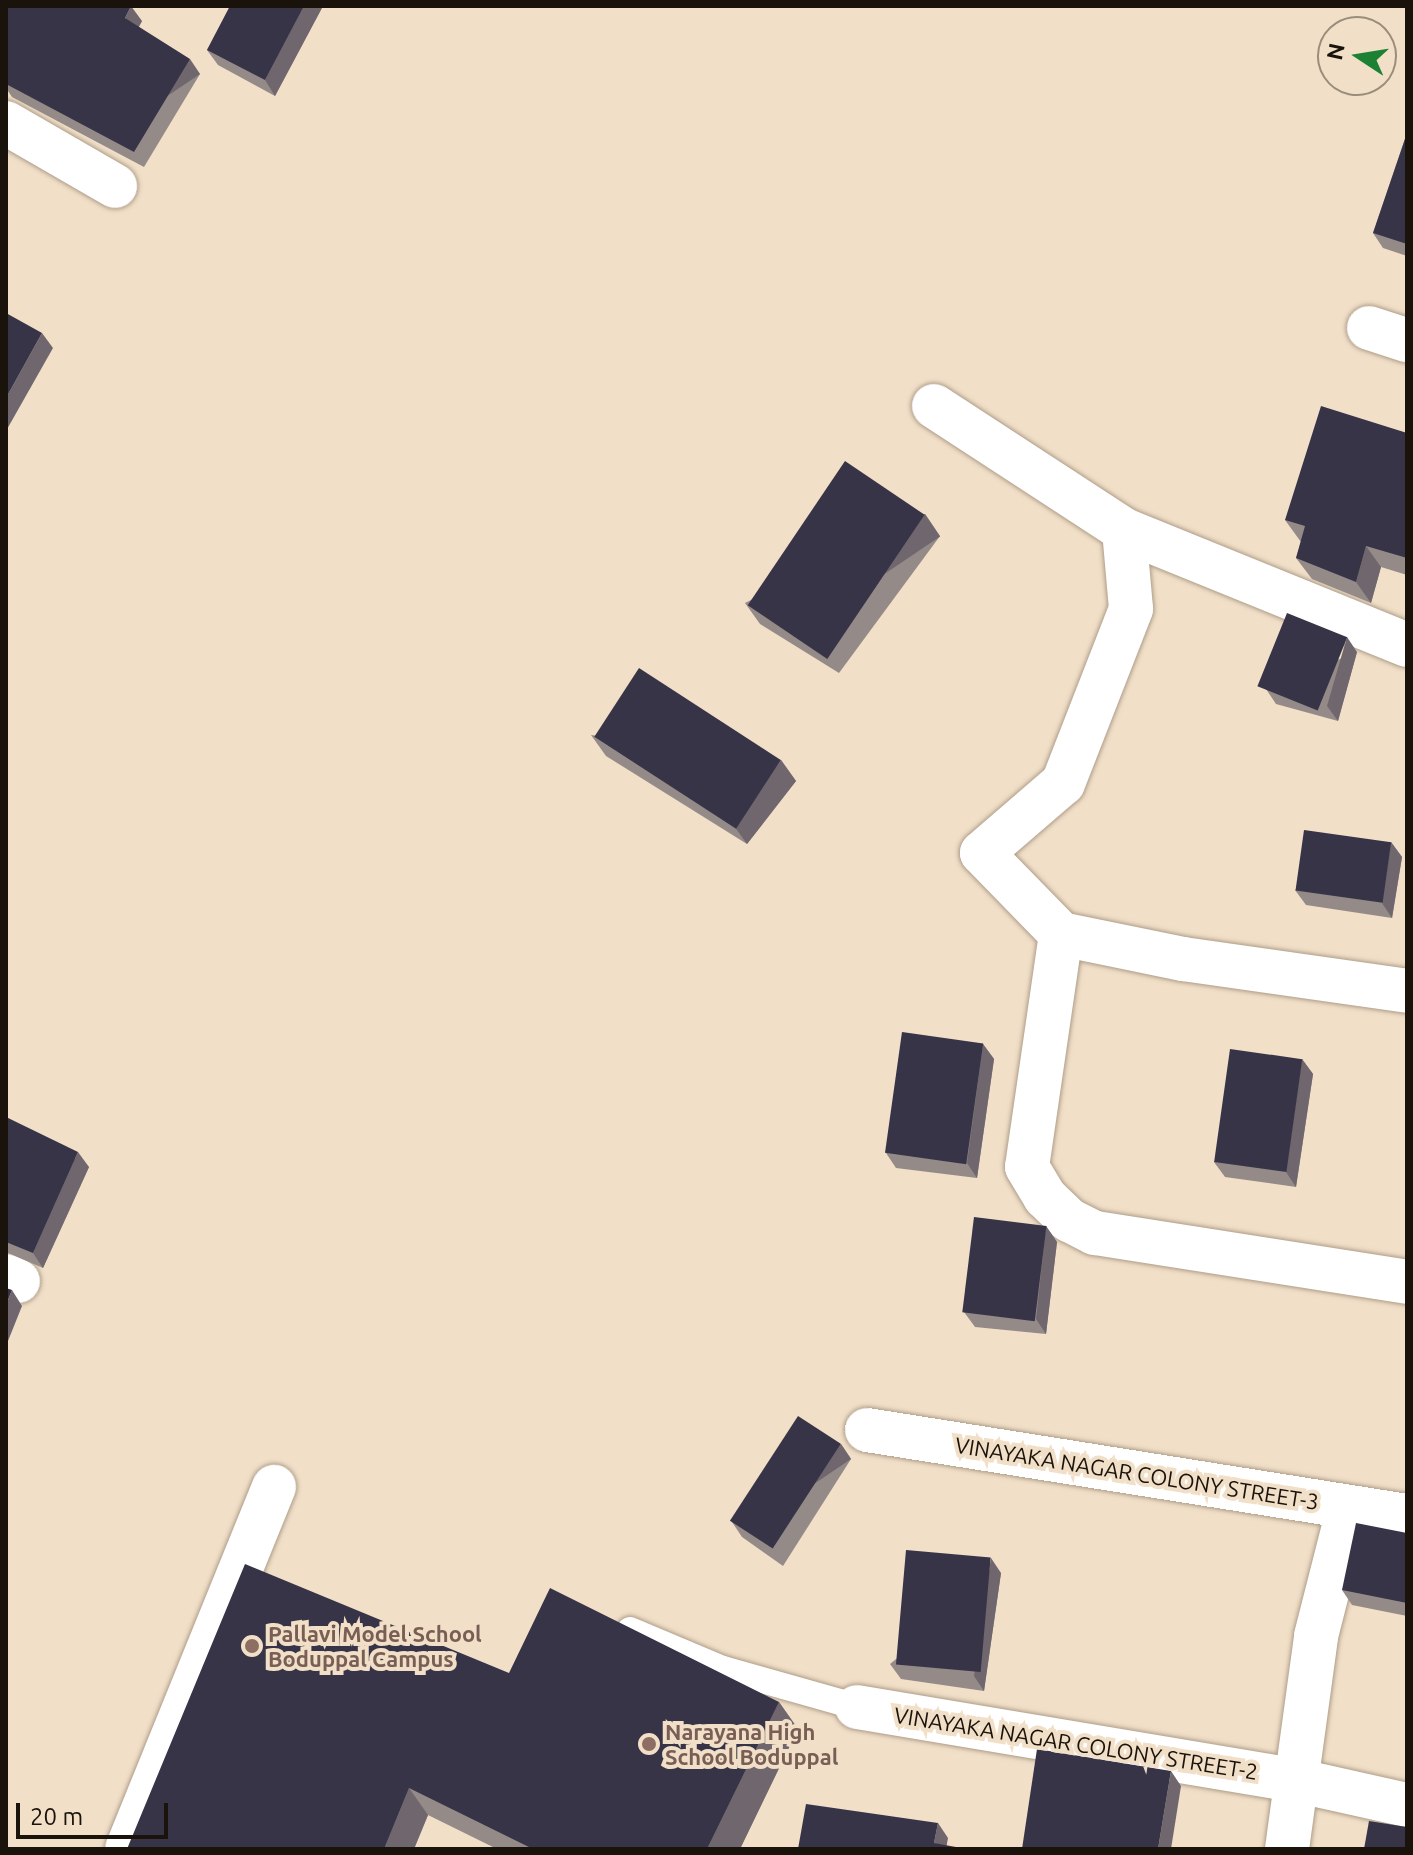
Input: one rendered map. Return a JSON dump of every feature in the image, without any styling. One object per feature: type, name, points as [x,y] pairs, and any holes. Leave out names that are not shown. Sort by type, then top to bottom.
[{"type":"street","points":[[6,123],[115,186]]},
{"type":"street","points":[[934,406],[1124,530],[1407,645]]},
{"type":"street","points":[[1124,530],[1131,609],[1063,783],[982,853],[1061,934],[1183,959],[1407,991]]},
{"type":"street","points":[[1061,934],[1027,1167],[1045,1197],[1069,1220],[1095,1233],[1407,1282]]},
{"type":"street","name":"VINAYAKA NAGAR COLONY STREET-3","points":[[867,1430],[1407,1516]]},
{"type":"street","points":[[127,1849],[208,1638],[274,1487]]},
{"type":"street","points":[[1287,1849],[1316,1636],[1349,1507]]},
{"type":"street","name":"VINAYAKA NAGAR COLONY STREET-2","points":[[857,1707],[1295,1780],[1407,1805]]},
{"type":"lane","points":[[630,1630],[723,1669],[857,1707]]},
{"type":"building","points":[[6,6],[131,6],[125,18],[190,59],[134,152],[6,84]]},
{"type":"building","points":[[230,6],[304,6],[265,80],[207,50]]},
{"type":"building","points":[[1407,133],[1407,244],[1373,233]]},
{"type":"building","points":[[6,313],[42,333],[6,398]]},
{"type":"building","points":[[1321,406],[1407,433],[1407,558],[1366,546],[1356,582],[1296,558],[1305,526],[1285,520]]},
{"type":"building","points":[[845,461],[925,515],[827,659],[748,605]]},
{"type":"building","points":[[1287,613],[1347,637],[1318,711],[1257,686]]},
{"type":"building","points":[[639,668],[781,760],[736,829],[594,737]]},
{"type":"building","points":[[1304,830],[1391,842],[1383,903],[1296,890]]},
{"type":"building","points":[[902,1032],[983,1043],[966,1164],[885,1153]]},
{"type":"building","points":[[1230,1049],[1302,1059],[1286,1172],[1214,1162]]},
{"type":"building","points":[[6,1117],[78,1152],[33,1253],[6,1242]]},
{"type":"building","points":[[974,1217],[1046,1226],[1035,1321],[962,1312]]},
{"type":"building","points":[[6,1288],[12,1290],[6,1305]]},
{"type":"building","points":[[798,1416],[841,1444],[773,1549],[730,1521]]},
{"type":"building","points":[[1356,1523],[1407,1533],[1407,1603],[1342,1590]]},
{"type":"building","points":[[906,1550],[991,1557],[981,1672],[896,1665]]},
{"type":"building","points":[[245,1564],[509,1673],[550,1588],[779,1702],[707,1849],[533,1849],[409,1788],[384,1849],[127,1849]]},
{"type":"building","points":[[1037,1749],[1171,1771],[1158,1849],[1022,1849]]},
{"type":"building","points":[[806,1804],[938,1823],[934,1843],[967,1849],[798,1849]]},
{"type":"building","points":[[1369,1821],[1407,1827],[1407,1849],[1364,1849]]},
{"type":"place","name":"Pallavi Model School Boduppal Campus","points":[[252,1646]]},
{"type":"place","name":"Narayana High School Boduppal","points":[[649,1744]]}]
